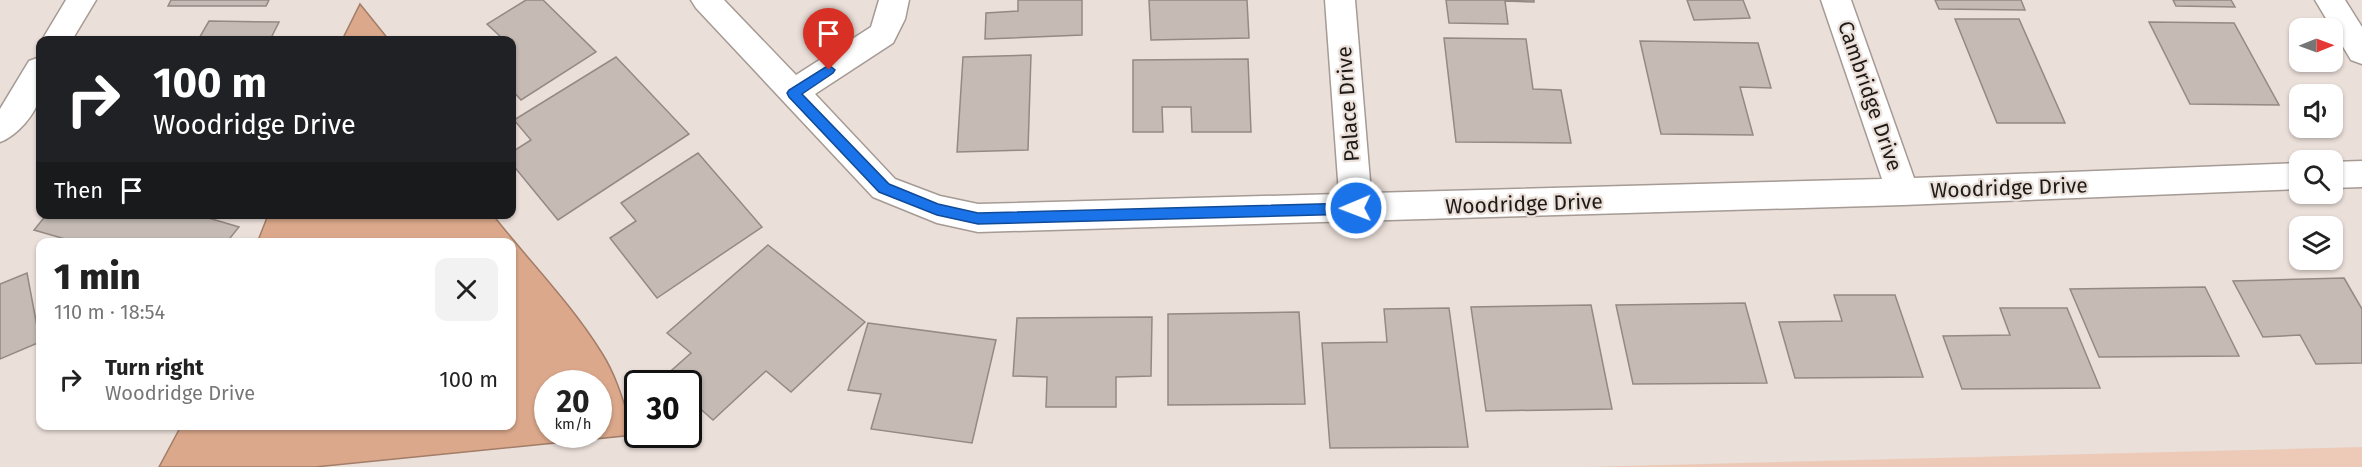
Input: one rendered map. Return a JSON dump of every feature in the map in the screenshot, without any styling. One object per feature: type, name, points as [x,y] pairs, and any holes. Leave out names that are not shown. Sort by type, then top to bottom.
[{"type":"street","points":[[59,36],[81,0]]},
{"type":"street","points":[[793,93],[882,35],[890,18],[894,0]]},
{"type":"street","name":"Palace Drive","points":[[1340,0],[1356,208]]},
{"type":"street","name":"Cambridge Drive","points":[[1836,0],[1903,192]]},
{"type":"street","points":[[2330,0],[2362,52]]},
{"type":"street","name":"Woodridge Drive","points":[[724,5],[793,93],[884,188],[937,209],[978,218],[1903,192],[2289,176]]},
{"type":"street","points":[[0,129],[14,115],[36,76]]},
{"type":"street","points":[[2343,175],[2362,174]]},
{"type":"shaded area","points":[[360,4],[386,36],[344,36]]},
{"type":"shaded area","points":[[266,219],[496,219],[512,238],[259,238]]},
{"type":"shaded area","points":[[516,243],[590,335],[611,370],[534,370],[534,445],[315,467],[159,467],[179,430],[516,430]]},
{"type":"shaded area","points":[[612,372],[624,403],[624,436],[612,437]]},
{"type":"shaded area","points":[[2362,447],[2362,467],[1584,467]]},
{"type":"building","points":[[171,0],[269,0],[266,6],[168,6]]},
{"type":"building","points":[[526,0],[543,0],[596,52],[521,100],[516,94],[516,36],[500,36],[487,24]]},
{"type":"building","points":[[1018,0],[1082,0],[1082,35],[985,39],[986,13],[1018,11]]},
{"type":"building","points":[[1149,0],[1247,0],[1249,38],[1151,40]]},
{"type":"building","points":[[1446,0],[1534,0],[1534,2],[1505,1],[1508,24],[1449,23]]},
{"type":"building","points":[[1687,0],[1743,0],[1750,18],[1694,20]]},
{"type":"building","points":[[1935,0],[2021,0],[2025,10],[1939,9]]},
{"type":"building","points":[[2173,0],[2231,0],[2235,7],[2176,6]]},
{"type":"building","points":[[1955,19],[2019,19],[2065,123],[1997,123]]},
{"type":"building","points":[[209,21],[279,22],[272,36],[200,36]]},
{"type":"building","points":[[2149,22],[2234,23],[2279,105],[2190,104]]},
{"type":"building","points":[[1444,38],[1526,39],[1533,89],[1561,90],[1571,143],[1456,142]]},
{"type":"building","points":[[1640,41],[1758,43],[1771,88],[1740,87],[1753,135],[1661,134]]},
{"type":"building","points":[[1031,55],[1028,150],[957,152],[963,57]]},
{"type":"building","points":[[616,57],[689,134],[558,220],[516,169],[516,149],[531,140],[516,122],[516,119]]},
{"type":"building","points":[[1248,59],[1251,132],[1192,132],[1191,107],[1162,107],[1163,132],[1133,132],[1133,60]]},
{"type":"building","points":[[698,153],[762,227],[657,298],[610,238],[636,221],[621,203]]},
{"type":"building","points":[[43,219],[212,219],[239,227],[230,238],[62,238],[34,230]]},
{"type":"building","points":[[768,245],[865,322],[791,392],[766,371],[713,420],[702,410],[702,370],[672,370],[691,353],[667,333]]},
{"type":"building","points":[[27,273],[36,321],[36,344],[0,359],[0,284]]},
{"type":"building","points":[[2344,278],[2362,309],[2362,363],[2316,364],[2300,335],[2263,337],[2233,281]]},
{"type":"building","points":[[2205,287],[2239,356],[2099,357],[2070,289]]},
{"type":"building","points":[[1834,295],[1895,295],[1923,377],[1795,378],[1779,322],[1842,321]]},
{"type":"building","points":[[1745,303],[1767,383],[1633,384],[1616,305]]},
{"type":"building","points":[[1591,305],[1612,409],[1486,411],[1471,307]]},
{"type":"building","points":[[1449,308],[1468,447],[1330,448],[1322,343],[1387,342],[1384,309]]},
{"type":"building","points":[[2000,308],[2067,308],[2100,388],[1962,389],[1943,336],[2010,335]]},
{"type":"building","points":[[1299,312],[1305,404],[1168,405],[1168,314]]},
{"type":"building","points":[[1152,317],[1151,376],[1116,377],[1116,407],[1046,407],[1047,377],[1013,376],[1017,318]]},
{"type":"building","points":[[868,323],[996,340],[972,443],[871,429],[881,394],[848,390]]},
{"type":"route","points":[[829,70],[793,93],[884,188],[937,209],[978,218],[1356,208]]}]
